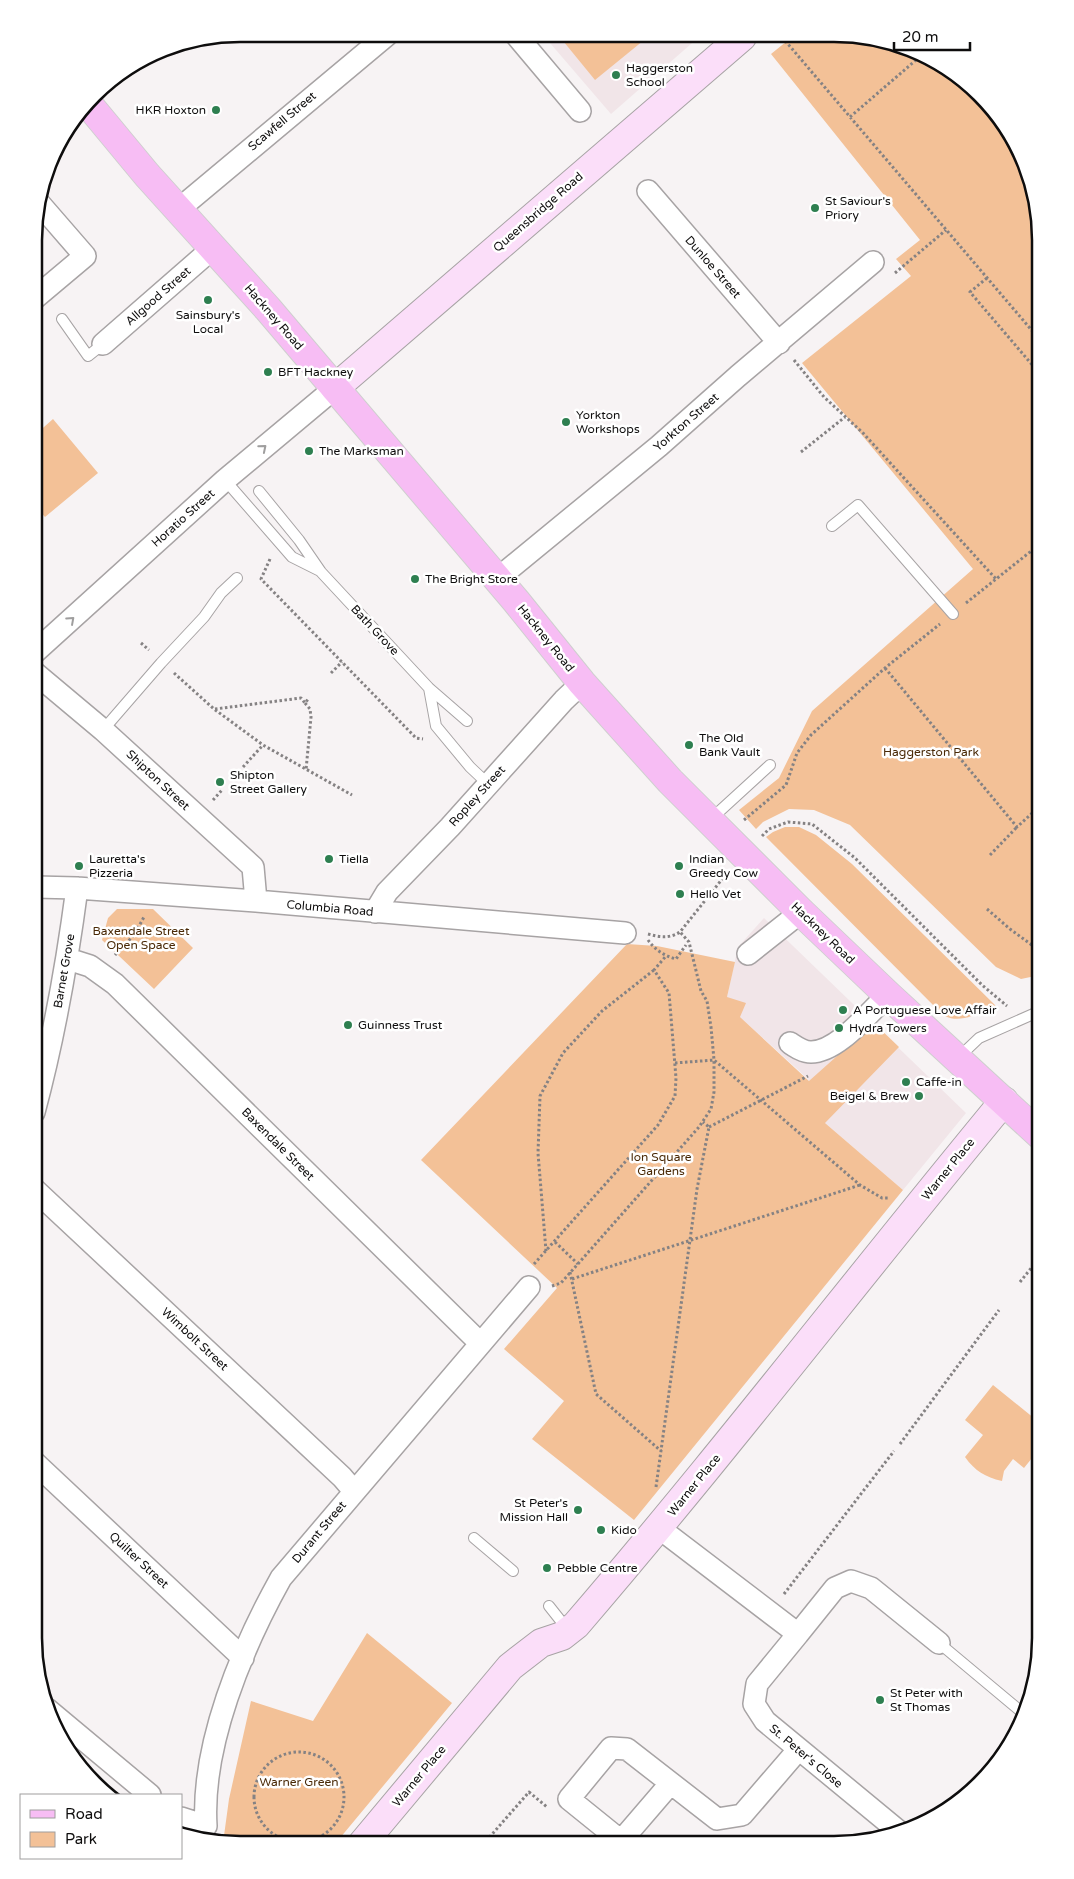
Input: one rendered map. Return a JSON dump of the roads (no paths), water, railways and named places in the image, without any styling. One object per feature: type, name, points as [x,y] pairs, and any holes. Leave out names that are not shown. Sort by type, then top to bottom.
[{"type":"main road","name":"Queensbridge Road","points":[[335,388],[736,42]]},
{"type":"main road","name":"Hackney Road","points":[[85,117],[148,175],[213,248],[335,388],[582,682],[670,781],[801,912],[1032,1127]]},
{"type":"main road","name":"Warner Place","points":[[369,1836],[510,1667],[541,1644],[562,1636],[576,1625],[659,1528],[902,1228],[941,1176],[1004,1101]]},
{"type":"street","name":"Scawfell Street","points":[[179,210],[379,42]]},
{"type":"street","points":[[521,42],[580,111]]},
{"type":"street","name":"Dunloe Street","points":[[648,191],[779,343]]},
{"type":"street","points":[[42,292],[85,256],[45,210]]},
{"type":"street","name":"Allgood Street","points":[[103,344],[213,248]]},
{"type":"street","name":"Yorkton Street","points":[[497,579],[659,446],[738,376],[873,262]]},
{"type":"street","name":"Horatio Street","points":[[42,646],[225,480],[335,388]]},
{"type":"street","name":"Shipton Street","points":[[42,679],[103,730],[253,867],[256,901]]},
{"type":"street","name":"Ropley Street","points":[[375,912],[387,892],[582,682]]},
{"type":"street","name":"Columbia Road","points":[[42,887],[256,901],[634,933]]},
{"type":"street","name":"Barnet Grove","points":[[42,1056],[68,959],[77,888]]},
{"type":"street","points":[[748,954],[801,912]]},
{"type":"street","name":"Baxendale Street","points":[[68,959],[90,966],[115,984],[480,1343]]},
{"type":"street","points":[[790,1043],[800,1049],[812,1052],[833,1046],[888,995]]},
{"type":"street","name":"Wimbolt Street","points":[[42,1197],[354,1490]]},
{"type":"street","name":"Durant Street","points":[[182,1818],[206,1826],[204,1804],[220,1717],[243,1658],[281,1578],[354,1490],[530,1286]]},
{"type":"street","name":"Quilter Street","points":[[42,1470],[243,1658]]},
{"type":"street","points":[[659,1528],[798,1634]]},
{"type":"street","name":"St. Peter's Close","points":[[894,1827],[765,1721],[754,1704],[757,1684],[835,1588],[851,1581],[871,1588],[939,1644]]},
{"type":"street","points":[[61,1720],[149,1794]]},
{"type":"street","points":[[616,1836],[569,1799],[611,1748],[627,1749],[717,1819],[742,1815],[798,1750]]},
{"type":"street","points":[[624,1836],[670,1784]]},
{"type":"lane","points":[[62,320],[88,356],[103,344]]},
{"type":"lane","name":"Bath Grove","points":[[225,480],[292,557],[321,572]]},
{"type":"lane","name":"Bath Grove","points":[[259,491],[321,572],[429,688],[467,721]]},
{"type":"lane","points":[[832,526],[858,505],[953,614]]},
{"type":"lane","points":[[103,730],[204,617],[221,593],[238,578]]},
{"type":"lane","points":[[429,688],[436,726],[470,767],[488,784]]},
{"type":"lane","points":[[710,820],[770,764]]},
{"type":"lane","points":[[958,1059],[979,1038],[1032,1014]]},
{"type":"lane","points":[[474,1538],[513,1571]]},
{"type":"lane","points":[[549,1606],[568,1631]]},
{"type":"lane","points":[[939,1644],[1018,1709]]},
{"type":"place","name":"Haggerston School","points":[[616,75]]},
{"type":"place","name":"HKR Hoxton","points":[[216,110]]},
{"type":"place","name":"St Saviour's Priory","points":[[815,208]]},
{"type":"place","name":"Sainsbury's Local","points":[[208,300]]},
{"type":"place","name":"BFT Hackney","points":[[268,372]]},
{"type":"place","name":"Yorkton Workshops","points":[[566,422]]},
{"type":"place","name":"The Marksman","points":[[309,451]]},
{"type":"place","name":"The Bright Store","points":[[415,579]]},
{"type":"place","name":"The Old Bank Vault","points":[[689,745]]},
{"type":"place","name":"Shipton Street Gallery","points":[[220,782]]},
{"type":"place","name":"Tiella","points":[[329,859]]},
{"type":"place","name":"Lauretta's Pizzeria","points":[[79,866]]},
{"type":"place","name":"Indian Greedy Cow","points":[[679,866]]},
{"type":"place","name":"Hello Vet","points":[[680,894]]},
{"type":"place","name":"A Portuguese Love Affair","points":[[843,1010]]},
{"type":"place","name":"Guinness Trust","points":[[348,1025]]},
{"type":"place","name":"Hydra Towers","points":[[839,1028]]},
{"type":"place","name":"Caffe-in","points":[[906,1082]]},
{"type":"place","name":"Beigel & Brew","points":[[919,1096]]},
{"type":"place","name":"St Peter's Mission Hall","points":[[578,1510]]},
{"type":"place","name":"Kido","points":[[601,1530]]},
{"type":"place","name":"Pebble Centre","points":[[547,1568]]},
{"type":"place","name":"St Peter with St Thomas","points":[[880,1700]]},
{"type":"park label","name":"Haggerston Park","points":[[931,752]]},
{"type":"park label","name":"Baxendale Street Open Space","points":[[141,938]]},
{"type":"park label","name":"Ion Square Gardens","points":[[661,1164]]},
{"type":"park label","name":"Warner Green","points":[[299,1782]]}]
